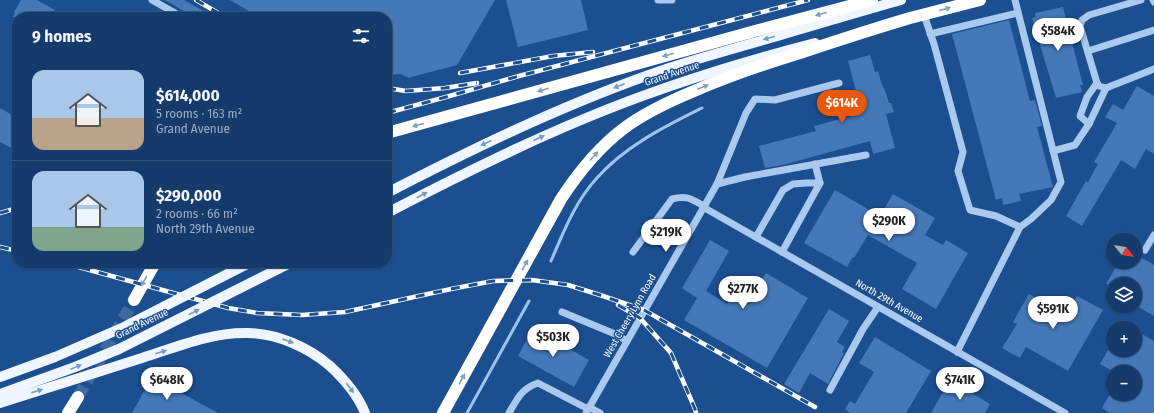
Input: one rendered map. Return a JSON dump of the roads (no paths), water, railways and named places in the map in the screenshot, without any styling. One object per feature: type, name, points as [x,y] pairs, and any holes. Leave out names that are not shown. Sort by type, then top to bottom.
[{"type":"highway","points":[[392,132],[872,0]]},
{"type":"highway","name":"Grand Avenue","points":[[911,18],[980,0]]},
{"type":"highway","points":[[443,413],[561,199],[577,176],[610,139],[636,120],[663,105],[727,77],[769,62],[911,18]]},
{"type":"highway","points":[[134,300],[151,268]]},
{"type":"highway","points":[[68,413],[78,397]]},
{"type":"main road","name":"Grand Avenue","points":[[392,190],[446,162],[522,126],[573,104],[641,78],[697,59],[901,0]]},
{"type":"main road","name":"Grand Avenue","points":[[392,211],[520,147],[616,106],[762,56],[911,18]]},
{"type":"main road","name":"Grand Avenue","points":[[0,377],[55,357],[124,327],[239,268]]},
{"type":"main road","name":"Grand Avenue","points":[[0,394],[68,370],[119,349],[280,268]]},
{"type":"main road","points":[[0,403],[184,344],[230,334],[259,334],[280,338],[308,350],[323,360],[348,384],[365,413]]},
{"type":"street","points":[[152,0],[173,12]]},
{"type":"street","points":[[658,0],[672,0]]},
{"type":"street","points":[[957,352],[1020,227],[1051,200],[1061,182],[1015,0]]},
{"type":"street","points":[[1141,0],[1089,15],[1082,20],[1080,26],[1099,86],[1106,88],[1154,69]]},
{"type":"street","points":[[930,34],[1018,13]]},
{"type":"street","points":[[924,15],[964,152],[958,172],[970,210],[996,216],[1020,227]]},
{"type":"street","points":[[1088,51],[1154,30]]},
{"type":"street","name":"West Cheery Lynn Road","points":[[588,410],[717,184],[746,113],[755,99],[775,100],[839,83]]},
{"type":"street","points":[[1089,124],[1080,116],[1087,97],[1097,83]]},
{"type":"street","points":[[1053,151],[1075,145],[1089,124],[1106,88]]},
{"type":"street","points":[[717,184],[866,155]]},
{"type":"street","points":[[782,252],[820,183],[815,164]]},
{"type":"street","points":[[756,238],[783,190],[793,184],[820,183]]},
{"type":"street","name":"North 29th Avenue","points":[[633,252],[672,199],[682,196],[692,199],[756,238],[1065,413]]},
{"type":"street","points":[[1145,250],[1154,235]]},
{"type":"street","points":[[830,390],[863,329],[878,307]]},
{"type":"street","points":[[562,312],[615,334],[627,341]]},
{"type":"street","points":[[509,413],[522,392],[529,386],[538,383],[588,410],[600,413]]},
{"type":"waterway","points":[[551,261],[576,208],[589,188],[607,167],[646,138],[673,122],[702,108]]},
{"type":"waterway","points":[[467,413],[529,301]]},
{"type":"tunnel","points":[[78,397],[134,300]]},
{"type":"railway","points":[[196,0],[216,12]]},
{"type":"railway","points":[[392,112],[519,76],[808,0]]},
{"type":"railway","points":[[460,73],[553,56],[593,52]]},
{"type":"railway","points":[[392,89],[406,91],[445,88],[477,83]]},
{"type":"railway","points":[[0,213],[12,209]]},
{"type":"railway","points":[[0,247],[12,250]]},
{"type":"railway","points":[[82,268],[228,308],[257,313],[302,315],[345,312],[493,281],[532,280],[568,285],[644,310],[815,407]]},
{"type":"railway","points":[[618,305],[640,318],[671,353],[696,413]]}]
